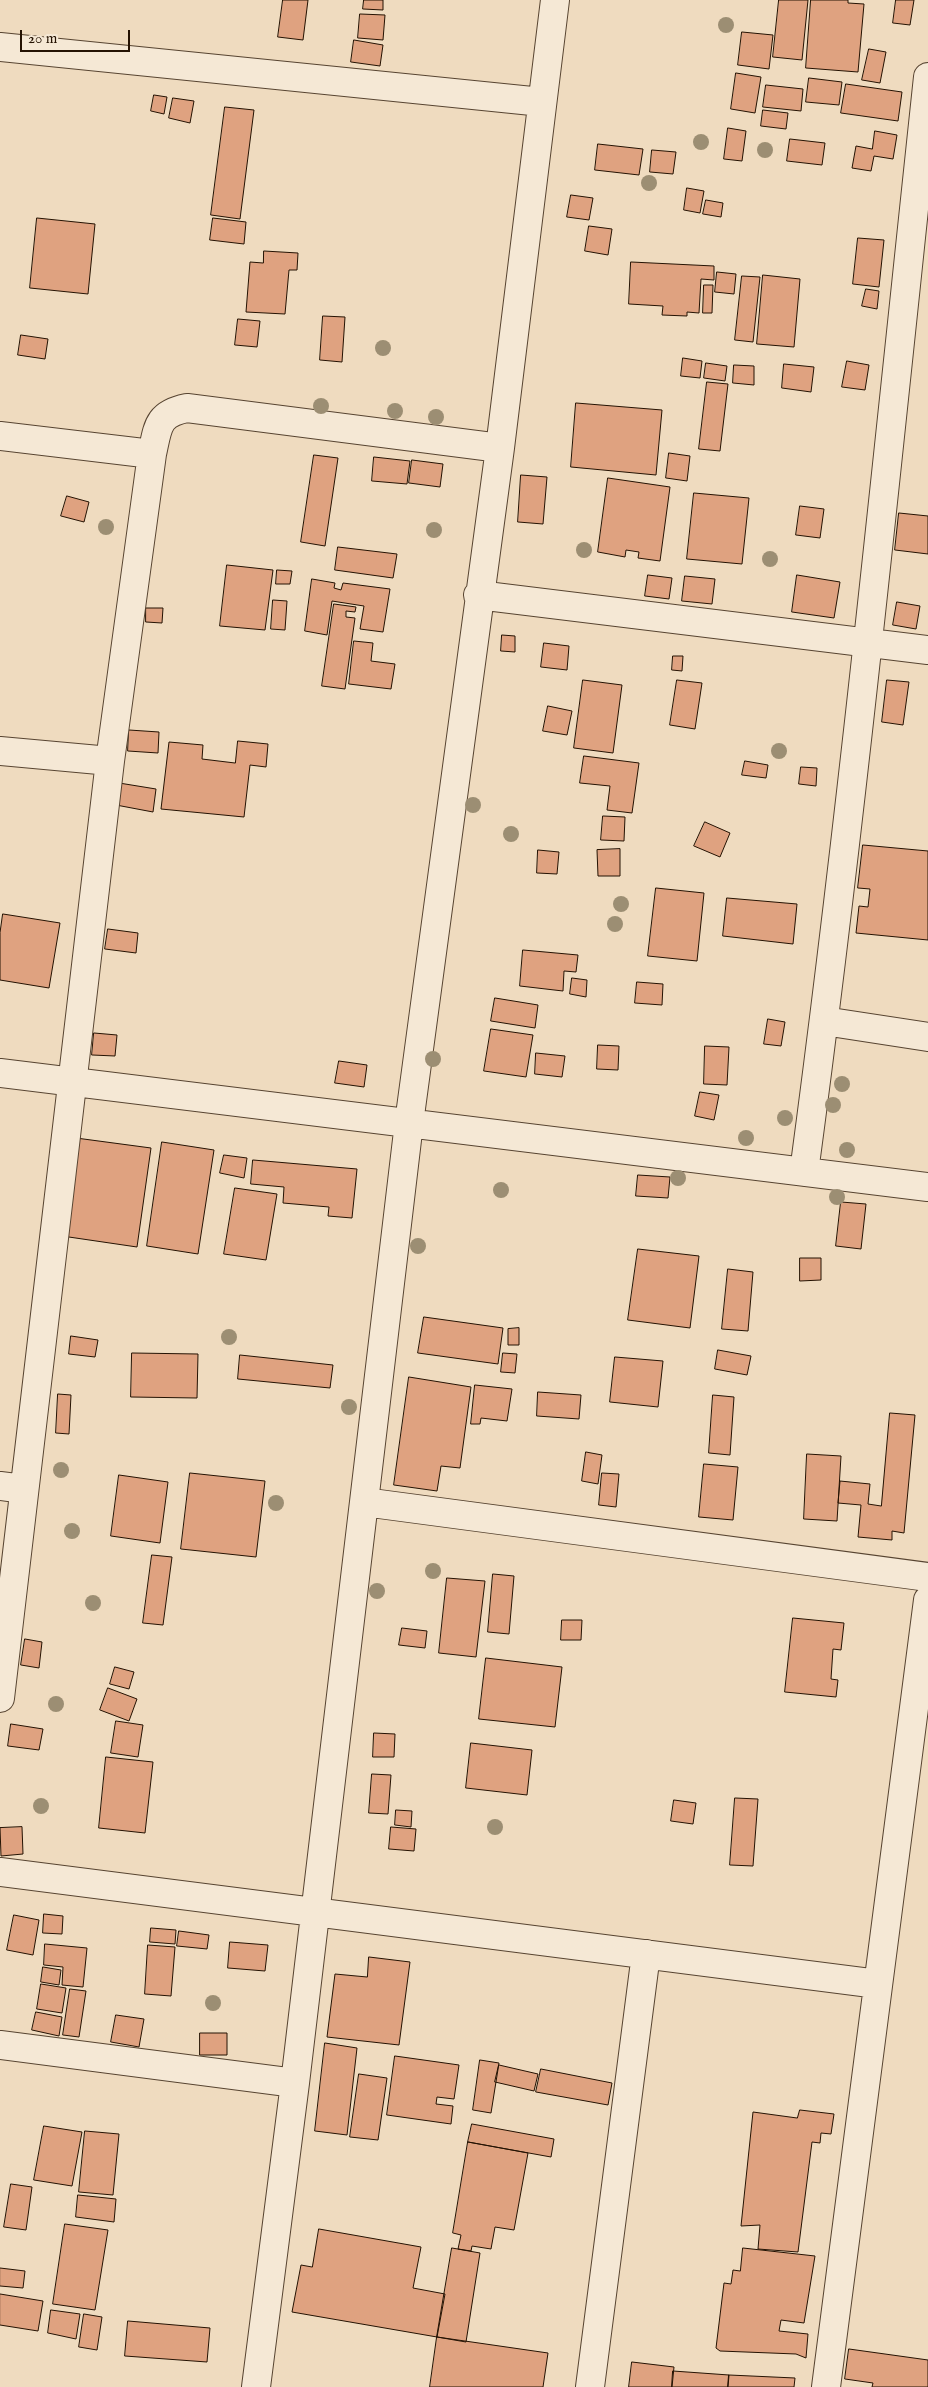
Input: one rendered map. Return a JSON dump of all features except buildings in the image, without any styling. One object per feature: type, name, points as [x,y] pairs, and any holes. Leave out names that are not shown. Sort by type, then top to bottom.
[{"type":"street","points":[[256,2387],[316,1911],[409,1123],[478,596],[500,448],[556,0]]},
{"type":"street","points":[[0,48],[542,102]]},
{"type":"street","points":[[804,1172],[824,1021],[868,642],[928,78]]},
{"type":"street","points":[[0,1698],[12,1488],[71,1082],[110,761],[152,454],[159,424],[171,411],[187,408],[500,448]]},
{"type":"street","points":[[0,436],[152,454]]},
{"type":"street","points":[[478,596],[928,650]]},
{"type":"street","points":[[0,751],[110,761]]},
{"type":"street","points":[[824,1021],[928,1037]]},
{"type":"street","points":[[0,1073],[928,1187]]},
{"type":"street","points":[[364,1502],[928,1577]]},
{"type":"street","points":[[826,2387],[928,1600]]},
{"type":"street","points":[[0,1872],[878,1984]]},
{"type":"street","points":[[590,2387],[646,1954]]},
{"type":"street","points":[[0,2045],[295,2083]]}]
